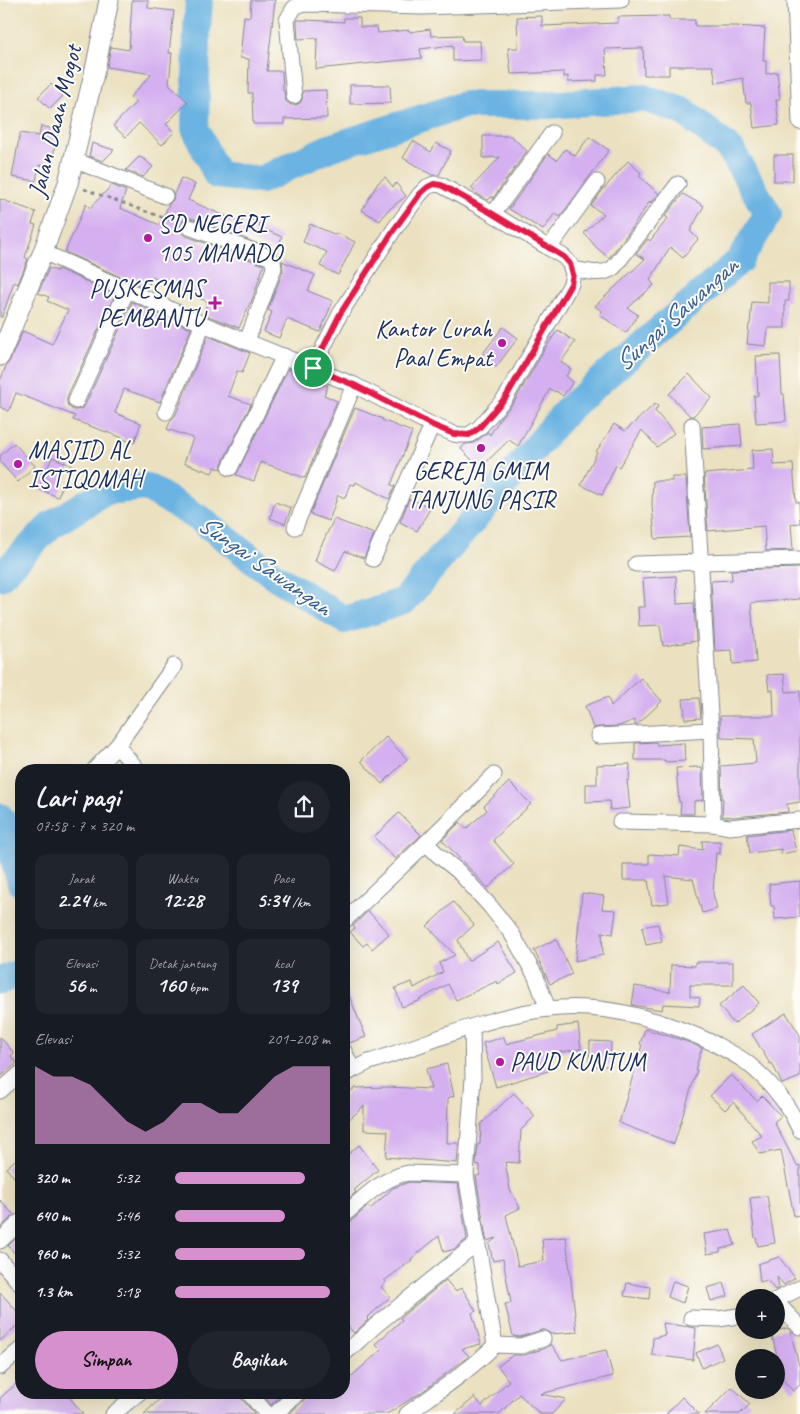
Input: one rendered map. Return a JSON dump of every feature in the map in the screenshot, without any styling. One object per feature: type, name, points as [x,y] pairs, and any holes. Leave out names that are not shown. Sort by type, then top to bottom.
[{"type":"main road","name":"Jalan Daan Mogot","points":[[0,356],[68,183],[96,65],[109,0]]},
{"type":"street","points":[[294,96],[286,20],[298,5],[422,7],[621,0]]},
{"type":"street","points":[[795,0],[800,122]]},
{"type":"street","points":[[494,214],[552,134]]},
{"type":"street","points":[[74,160],[165,196]]},
{"type":"street","points":[[549,248],[597,182]]},
{"type":"street","points":[[42,252],[203,324],[354,385],[432,425],[460,436],[469,435],[479,428],[506,397],[571,276],[564,257],[494,214],[441,185],[434,184],[428,187],[413,202],[358,285],[340,314],[313,368]]},
{"type":"street","points":[[571,276],[608,272],[614,267],[678,184]]},
{"type":"street","points":[[189,226],[269,257],[273,261],[274,268],[247,341]]},
{"type":"street","points":[[76,401],[127,290]]},
{"type":"street","points":[[166,412],[203,324]]},
{"type":"street","points":[[230,468],[284,356]]},
{"type":"street","points":[[295,526],[354,385]]},
{"type":"street","points":[[373,559],[432,425]]},
{"type":"street","points":[[692,425],[712,730],[713,824]]},
{"type":"street","points":[[636,564],[800,559]]},
{"type":"street","points":[[100,764],[117,746],[174,666]]},
{"type":"street","points":[[598,736],[712,730]]},
{"type":"street","points":[[117,746],[133,764]]},
{"type":"street","points":[[350,915],[494,775]]},
{"type":"street","points":[[620,822],[713,824],[729,827],[800,820]]},
{"type":"street","points":[[426,843],[458,871],[490,906],[512,934],[536,977],[548,1009]]},
{"type":"street","points":[[350,1071],[370,1062],[503,1018],[548,1009],[595,1008],[664,1024],[696,1035],[744,1061],[760,1074],[786,1104],[800,1130]]},
{"type":"street","points":[[472,1027],[473,1078],[466,1175],[495,1345]]},
{"type":"street","points":[[0,1091],[15,1078]]},
{"type":"street","points":[[350,1210],[370,1192],[398,1175],[408,1173],[466,1175]]},
{"type":"street","points":[[0,1241],[15,1227]]},
{"type":"street","points":[[350,1349],[382,1320],[478,1242]]},
{"type":"street","points":[[0,1260],[15,1278]]},
{"type":"street","points":[[785,1296],[800,1288]]},
{"type":"street","points":[[785,1311],[800,1328]]},
{"type":"street","points":[[691,1318],[719,1319],[735,1316]]},
{"type":"street","points":[[407,1414],[460,1376],[495,1345],[521,1346],[544,1339]]},
{"type":"street","points":[[0,1367],[15,1354]]},
{"type":"street","points":[[113,1414],[131,1399]]},
{"type":"street","points":[[254,1399],[267,1414]]},
{"type":"street","points":[[274,1414],[291,1399]]},
{"type":"path","points":[[68,183],[189,226]]},
{"type":"building","points":[[132,0],[148,0],[148,8],[174,11],[169,53],[172,53],[169,84],[188,102],[166,124],[174,132],[162,145],[139,123],[126,137],[113,126],[136,102],[130,97],[152,74],[107,67],[111,47],[129,50]]},
{"type":"building","points":[[251,0],[275,0],[267,71],[282,71],[283,91],[286,101],[291,105],[295,105],[302,100],[303,91],[326,90],[327,118],[284,119],[284,124],[253,124],[252,93],[248,93],[249,59],[240,58],[244,16],[250,17]]},
{"type":"building","points":[[542,16],[542,26],[618,23],[618,17],[669,16],[669,20],[695,20],[695,26],[765,28],[763,61],[766,61],[766,74],[777,72],[780,99],[776,100],[779,125],[754,128],[751,103],[746,103],[743,78],[716,83],[713,66],[669,66],[669,75],[644,75],[643,48],[605,49],[607,75],[597,75],[597,81],[568,82],[568,76],[564,77],[564,72],[511,74],[508,48],[518,48],[517,17]]},
{"type":"building","points":[[344,18],[360,18],[360,27],[377,27],[378,33],[430,29],[431,36],[462,35],[463,41],[480,41],[481,60],[453,61],[453,45],[420,49],[422,58],[316,69],[317,38],[298,39],[298,20],[344,22]]},
{"type":"building","points":[[51,84],[63,96],[50,109],[38,97]]},
{"type":"building","points":[[350,85],[390,85],[391,103],[350,104]]},
{"type":"building","points":[[41,126],[58,130],[51,167],[39,165],[36,181],[12,177],[20,133],[39,136]]},
{"type":"building","points":[[483,136],[511,136],[527,151],[493,198],[491,197],[488,200],[471,188],[500,157],[483,158]]},
{"type":"building","points":[[589,137],[609,150],[560,217],[555,213],[543,230],[509,209],[548,154],[557,160],[565,149],[575,156]]},
{"type":"building","points":[[413,141],[431,152],[436,143],[451,151],[439,175],[432,175],[403,158]]},
{"type":"building","points":[[92,143],[114,150],[103,161],[89,156]]},
{"type":"building","points":[[774,155],[793,155],[793,181],[774,181]]},
{"type":"building","points":[[139,157],[153,167],[143,177],[126,170]]},
{"type":"building","points":[[628,161],[641,173],[639,176],[659,194],[651,203],[650,201],[609,258],[584,233],[604,214],[591,206]]},
{"type":"building","points":[[385,177],[393,187],[396,183],[406,196],[386,212],[380,221],[362,210],[378,183]]},
{"type":"building","points":[[181,178],[195,184],[188,200],[241,223],[244,216],[261,224],[259,227],[282,237],[276,251],[192,218],[187,218],[180,223],[180,229],[186,236],[264,265],[251,303],[239,328],[203,314],[208,302],[152,277],[147,289],[65,252],[86,204],[90,208],[112,185],[126,191],[120,208],[160,225],[169,204],[173,200]]},
{"type":"building","points":[[683,194],[704,206],[690,231],[698,239],[683,258],[670,247],[650,280],[654,285],[628,308],[638,315],[626,333],[600,315],[602,311],[595,306],[645,259],[636,254],[648,239],[650,241],[668,218],[665,216]]},
{"type":"building","points":[[0,199],[36,212],[32,224],[36,225],[25,257],[28,259],[18,284],[14,282],[2,317],[0,317]]},
{"type":"building","points":[[310,224],[336,235],[337,233],[355,242],[338,275],[320,266],[327,252],[303,242]]},
{"type":"building","points":[[282,261],[315,275],[308,291],[333,301],[320,332],[287,319],[279,338],[264,332],[272,312],[268,310],[283,271]]},
{"type":"building","points":[[49,268],[57,271],[58,269],[115,294],[67,397],[68,406],[73,410],[81,409],[85,405],[132,302],[191,329],[160,402],[124,389],[115,413],[141,423],[134,443],[73,420],[75,416],[16,393],[9,411],[0,407],[0,381],[23,331],[52,344],[68,310],[47,301],[49,297],[38,293]]},
{"type":"building","points":[[768,282],[789,282],[789,301],[785,301],[785,328],[768,328],[766,346],[747,344],[752,302],[768,303]]},
{"type":"building","name":"Kantor Lurah Paal Empat","points":[[503,327],[518,338],[496,367],[481,356]]},
{"type":"building","points":[[558,330],[575,342],[561,362],[571,369],[566,376],[573,382],[563,396],[550,389],[518,446],[509,440],[480,468],[461,449],[465,444],[474,443],[488,432],[490,435],[501,417],[514,402]]},
{"type":"building","points":[[208,336],[250,353],[242,373],[237,371],[228,396],[251,404],[221,469],[215,467],[212,473],[184,463],[193,438],[167,429],[175,416]]},
{"type":"building","points":[[780,355],[782,394],[784,394],[786,421],[756,423],[754,396],[758,395],[756,356]]},
{"type":"building","points":[[288,369],[328,386],[324,395],[337,401],[305,478],[261,462],[254,481],[236,475]]},
{"type":"building","points":[[689,374],[712,398],[693,416],[690,416],[669,394]]},
{"type":"building","points":[[655,404],[658,406],[655,411],[674,433],[657,447],[642,430],[619,467],[616,465],[602,495],[581,485],[596,452],[614,424],[625,431]]},
{"type":"building","points":[[355,408],[412,432],[391,485],[395,486],[389,499],[356,482],[355,485],[350,484],[345,498],[338,495],[329,521],[310,514]]},
{"type":"building","points":[[740,424],[742,446],[703,449],[702,427]]},
{"type":"building","name":"MASJID AL ISTIQOMAH","points":[[14,443],[35,466],[18,482],[0,462],[0,456]]},
{"type":"building","points":[[773,449],[774,465],[793,464],[800,523],[791,524],[793,550],[766,551],[764,526],[708,531],[704,474],[753,470],[752,450]]},
{"type":"building","points":[[52,457],[71,465],[58,497],[39,489]]},
{"type":"building","points":[[672,477],[686,477],[690,537],[655,539],[652,506],[653,481],[672,481]]},
{"type":"building","points":[[409,499],[431,507],[417,531],[400,522]]},
{"type":"building","points":[[275,502],[291,508],[285,524],[270,518]]},
{"type":"building","points":[[334,519],[374,534],[364,558],[345,551],[335,571],[315,561]]},
{"type":"building","points":[[800,568],[800,599],[751,603],[756,662],[733,664],[732,650],[715,651],[711,581],[732,580],[731,570]]},
{"type":"building","points":[[676,576],[677,604],[694,603],[696,641],[663,646],[660,625],[639,626],[638,607],[645,607],[643,578]]},
{"type":"building","points":[[784,674],[786,692],[800,691],[800,802],[787,804],[788,812],[734,817],[722,816],[721,766],[756,763],[754,739],[721,738],[720,716],[774,716],[773,690],[769,690],[767,675]]},
{"type":"building","points":[[641,678],[662,701],[637,725],[635,725],[635,720],[619,726],[593,728],[585,706],[608,697],[611,706]]},
{"type":"building","points":[[699,698],[701,718],[685,719],[683,699]]},
{"type":"building","points":[[386,737],[407,759],[382,784],[361,761]]},
{"type":"building","points":[[656,742],[657,745],[684,743],[685,761],[635,760],[635,743]]},
{"type":"building","points":[[630,764],[629,780],[627,780],[630,808],[610,810],[609,801],[586,802],[586,784],[597,784],[597,765]]},
{"type":"building","points":[[676,768],[702,768],[703,800],[694,801],[694,814],[680,814],[681,802],[679,802]]},
{"type":"building","points":[[509,782],[531,804],[493,840],[514,864],[488,888],[442,840],[460,822],[466,829],[487,810],[484,806]]},
{"type":"building","points":[[399,813],[421,835],[395,859],[374,837]]},
{"type":"building","points":[[791,830],[796,851],[781,854],[781,849],[750,853],[747,835]]},
{"type":"building","points":[[702,841],[720,841],[720,854],[716,853],[713,894],[717,909],[702,913],[693,879],[665,876],[669,903],[652,905],[648,880],[623,880],[623,864],[649,864],[649,854],[679,856],[680,847],[703,850]]},
{"type":"building","points":[[800,881],[800,917],[775,919],[774,906],[771,906],[769,884]]},
{"type":"building","points":[[582,893],[604,896],[602,909],[616,910],[613,934],[602,932],[603,955],[575,961]]},
{"type":"building","points":[[453,902],[474,925],[458,940],[468,961],[498,942],[517,973],[498,984],[497,981],[456,1000],[448,984],[419,1001],[402,1007],[395,988],[412,982],[414,988],[443,972],[439,963],[455,955],[427,926]]},
{"type":"building","points":[[368,911],[389,934],[372,949],[367,943],[363,946],[350,932],[355,928],[353,926]]},
{"type":"building","points":[[658,924],[662,942],[646,945],[642,927]]},
{"type":"building","points":[[556,939],[572,974],[550,984],[534,950]]},
{"type":"building","points":[[695,962],[733,962],[733,985],[690,985],[690,996],[700,998],[699,1006],[663,1004],[662,1010],[632,1005],[635,986],[670,992],[671,965],[695,966]]},
{"type":"building","points":[[744,985],[759,1003],[734,1024],[719,1006]]},
{"type":"building","points":[[350,998],[366,1037],[350,1043]]},
{"type":"building","points":[[786,1013],[800,1035],[800,1077],[782,1084],[772,1063],[770,1064],[752,1034]]},
{"type":"building","points":[[578,1024],[581,1049],[547,1054],[551,1070],[496,1087],[483,1043],[504,1037],[506,1044],[557,1031],[557,1027]]},
{"type":"building","points":[[645,1029],[702,1048],[674,1144],[619,1123]]},
{"type":"building","points":[[0,1037],[14,1053],[11,1056],[15,1061],[15,1065],[0,1077]]},
{"type":"building","points":[[590,1041],[611,1042],[610,1066],[589,1066]]},
{"type":"building","points":[[447,1064],[454,1096],[448,1098],[447,1143],[459,1143],[457,1163],[386,1157],[388,1131],[364,1130],[364,1106],[350,1119],[350,1092],[355,1088],[431,1089],[426,1069]]},
{"type":"building","points":[[731,1075],[757,1101],[762,1096],[781,1116],[774,1122],[797,1166],[800,1165],[800,1215],[794,1216],[781,1150],[760,1154],[752,1141],[762,1136],[733,1102],[725,1110],[710,1096]]},
{"type":"building","points":[[514,1093],[535,1116],[521,1130],[519,1163],[505,1162],[510,1190],[520,1208],[506,1215],[518,1266],[544,1261],[542,1239],[566,1237],[577,1332],[551,1334],[541,1330],[520,1337],[513,1336],[505,1304],[511,1303],[503,1259],[493,1261],[489,1244],[496,1238],[487,1241],[486,1238],[476,1176],[480,1175],[480,1165],[476,1164],[481,1124]]},
{"type":"building","points":[[359,1145],[378,1170],[354,1190],[356,1192],[350,1198],[350,1153]]},
{"type":"building","points":[[15,1160],[15,1178],[6,1168]]},
{"type":"building","points":[[409,1182],[458,1184],[467,1239],[455,1249],[444,1252],[439,1236],[384,1281],[386,1282],[381,1287],[390,1297],[354,1333],[350,1329],[350,1222],[368,1206],[370,1209],[393,1188]]},
{"type":"building","points":[[767,1196],[775,1243],[758,1246],[755,1238],[750,1198]]},
{"type":"building","points":[[0,1200],[14,1215],[0,1228]]},
{"type":"building","points":[[730,1230],[735,1245],[720,1249],[720,1252],[707,1254],[704,1234]]},
{"type":"building","points":[[15,1240],[15,1254],[8,1246]]},
{"type":"building","points":[[779,1257],[795,1278],[784,1285],[777,1277],[779,1288],[774,1289],[767,1280],[760,1282],[758,1264]]},
{"type":"building","points":[[446,1280],[455,1291],[462,1288],[476,1311],[472,1313],[481,1344],[462,1349],[469,1356],[422,1392],[387,1414],[289,1414],[305,1399],[350,1399],[350,1378],[381,1350],[375,1344],[402,1320],[400,1318]]},
{"type":"building","points":[[673,1281],[688,1286],[683,1303],[668,1297]]},
{"type":"building","points":[[627,1283],[650,1287],[649,1299],[624,1296]]},
{"type":"building","points":[[724,1283],[728,1296],[711,1301],[707,1288]]},
{"type":"building","points":[[0,1292],[15,1309],[15,1327],[0,1341]]},
{"type":"building","points":[[663,1323],[696,1328],[693,1360],[652,1355],[653,1338],[665,1335]]},
{"type":"building","points":[[785,1329],[790,1330],[800,1369],[800,1385],[793,1391],[785,1382],[785,1349],[775,1349],[773,1339],[785,1339]]},
{"type":"building","points":[[551,1344],[562,1360],[606,1350],[613,1376],[540,1394],[566,1399],[552,1414],[540,1414],[519,1394],[499,1414],[455,1414],[475,1397],[482,1406],[509,1381],[498,1366],[513,1355],[524,1355],[546,1348]]},
{"type":"building","points":[[717,1344],[723,1358],[702,1368],[696,1353]]},
{"type":"building","points":[[15,1385],[15,1399],[71,1399],[83,1414],[0,1414],[0,1398]]},
{"type":"building","points":[[732,1387],[735,1390],[735,1399],[745,1399],[750,1404],[740,1414],[705,1414]]},
{"type":"building","points":[[682,1397],[699,1414],[666,1414]]},
{"type":"building","points":[[160,1399],[242,1399],[255,1414],[144,1414]]},
{"type":"building","points":[[266,1399],[277,1399],[271,1405]]},
{"type":"waterway","name":"Sungai Sawangan","points":[[0,577],[51,525],[106,491],[147,487],[200,519],[273,575],[345,620],[404,601],[569,408],[740,260],[768,214],[731,150],[683,111],[643,98],[548,105],[463,105],[329,148],[261,180],[217,175],[195,128],[199,0]]},
{"type":"waterway","name":"Sungai Sawangan","points":[[0,817],[4,823],[15,862]]},
{"type":"waterway","name":"Sungai Sawangan","points":[[0,981],[15,975]]},
{"type":"place","name":"SD NEGERI 105 MANADO","points":[[148,238]]},
{"type":"place","name":"PUSKESMAS PEMBANTU","points":[[215,303]]},
{"type":"place","name":"Kantor Lurah Paal Empat","points":[[502,343]]},
{"type":"place","name":"GEREJA GMIM TANJUNG PASIR","points":[[481,448]]},
{"type":"place","name":"MASJID AL ISTIQOMAH","points":[[18,464]]},
{"type":"place","name":"PAUD KUNTUM","points":[[500,1062]]},
{"type":"route","points":[[434,184],[441,185],[546,245],[564,257],[572,269],[571,284],[506,397],[479,428],[469,435],[460,436],[432,425],[354,385],[313,368],[340,314],[362,278],[413,202],[428,187],[434,184]]}]
